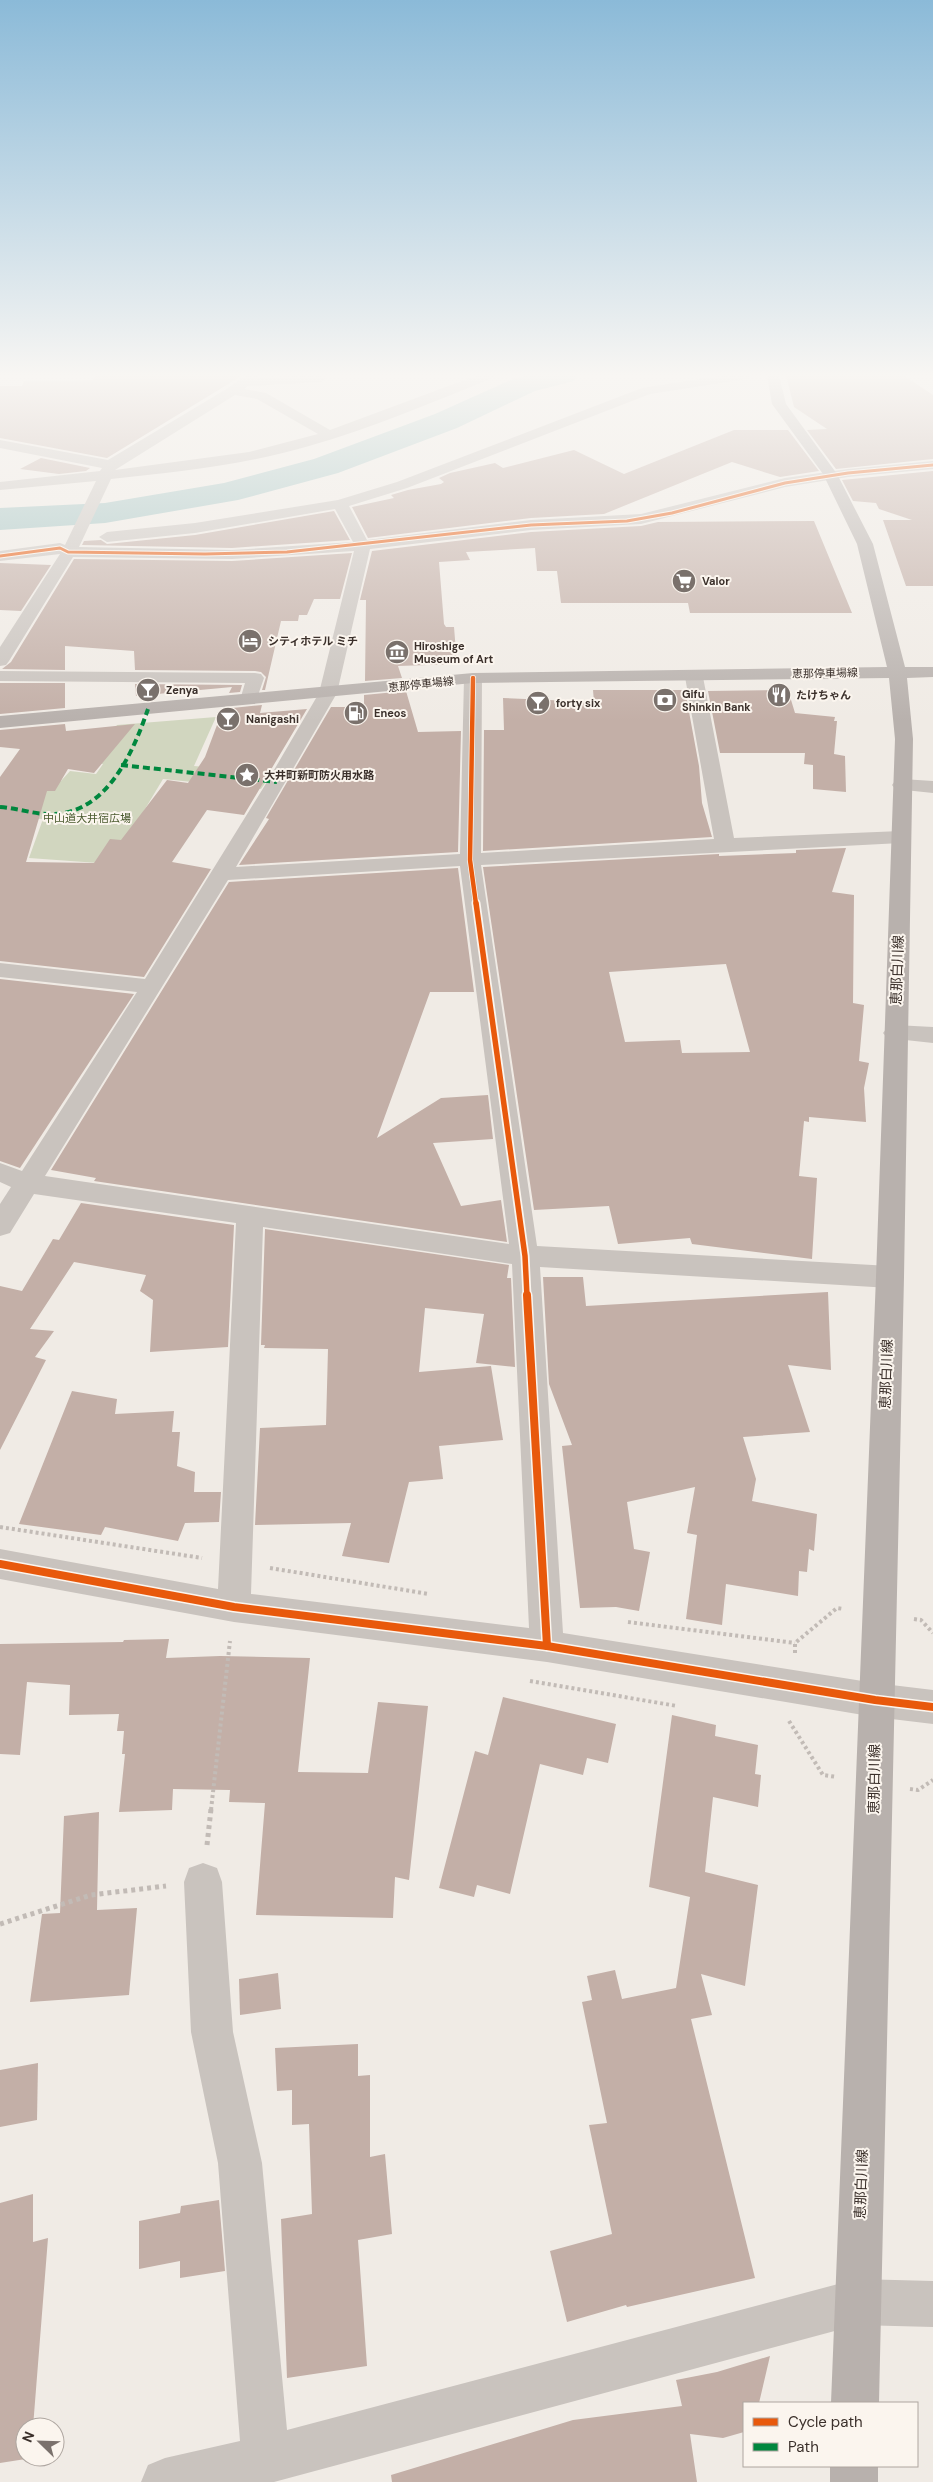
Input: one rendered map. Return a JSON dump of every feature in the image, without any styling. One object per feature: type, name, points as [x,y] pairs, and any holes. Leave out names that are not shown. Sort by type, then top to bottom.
[{"type":"main road","name":"恵那白川線","points":[[838,491],[865,544],[897,671],[904,739],[918,786],[901,838],[890,1277],[875,1700],[855,2402]]},
{"type":"main road","name":"恵那停車場線","points":[[0,722],[328,693],[473,678],[694,677],[897,671],[933,672]]},
{"type":"main road","points":[[854,2467],[854,2482]]},
{"type":"street","points":[[0,661],[74,543],[98,491]]},
{"type":"street","points":[[0,556],[60,548],[74,543],[195,528],[340,504],[383,491]]},
{"type":"street","points":[[74,543],[207,554],[286,552],[363,546],[534,524],[596,524],[641,519],[706,505],[750,491]]},
{"type":"street","points":[[0,1226],[152,987],[277,782],[328,693],[363,546],[340,504]]},
{"type":"street","points":[[0,676],[255,678],[249,700]]},
{"type":"street","points":[[694,677],[725,843]]},
{"type":"street","points":[[473,678],[470,860],[525,1256],[547,1646]]},
{"type":"street","points":[[220,874],[725,843],[901,838]]},
{"type":"street","points":[[0,970],[152,987]]},
{"type":"street","points":[[895,1033],[933,1035]]},
{"type":"street","points":[[0,1172],[26,1183],[525,1256],[890,1277]]},
{"type":"street","points":[[232,1619],[250,1216]]},
{"type":"street","points":[[0,1564],[232,1619],[547,1646],[875,1700],[933,1707]]},
{"type":"street","points":[[203,1882],[212,2032],[240,2163],[266,2460]]},
{"type":"street","points":[[175,2481],[266,2460],[857,2302],[933,2304]]},
{"type":"path","points":[[0,1526],[439,1596]]},
{"type":"path","points":[[0,1924],[91,1895],[203,1882],[232,1619]]},
{"type":"path","points":[[622,1621],[795,1644]]},
{"type":"path","points":[[525,1680],[681,1706]]},
{"type":"path","points":[[779,1722],[788,1724]]},
{"type":"path","points":[[918,1790],[933,1780]]},
{"type":"green space","name":"中山道大井宿広場","points":[[216,717],[194,766],[272,773],[261,789],[163,779],[112,864],[29,858],[43,819],[0,818],[33,779],[61,781],[70,771],[96,774],[103,764],[95,763],[117,725]]},
{"type":"building","points":[[405,491],[661,491],[604,514],[531,518],[368,538],[352,507],[394,498],[391,495]]},
{"type":"building","points":[[848,491],[933,491],[933,586],[906,586],[883,520],[912,520],[879,509],[876,503],[853,501]]},
{"type":"building","points":[[334,511],[350,540],[232,548],[82,545],[84,541],[101,540],[107,544],[195,535]]},
{"type":"building","points":[[814,521],[852,613],[690,613],[688,603],[561,603],[557,571],[537,571],[535,548],[466,552],[470,560],[439,562],[444,624],[446,627],[454,627],[457,664],[398,666],[402,678],[365,681],[366,600],[360,600],[372,551],[531,532],[641,526],[658,522]]},
{"type":"building","points":[[352,553],[340,599],[314,599],[307,615],[299,615],[298,621],[281,621],[265,690],[262,690],[266,677],[261,672],[255,671],[135,670],[134,651],[65,646],[65,670],[2,669],[11,662],[74,559],[232,561]]},
{"type":"building","points":[[0,563],[51,565],[21,611],[0,610]]},
{"type":"building","points":[[0,683],[65,683],[65,708],[0,714]]},
{"type":"building","points":[[135,684],[242,685],[240,692],[229,693],[232,687],[136,696]]},
{"type":"building","points":[[593,690],[685,690],[699,766],[702,803],[712,837],[483,851],[484,730],[504,730],[503,698],[594,702]]},
{"type":"building","points":[[788,690],[795,713],[835,717],[834,721],[837,721],[834,754],[845,756],[846,792],[813,789],[813,765],[804,764],[805,753],[720,753],[708,691]]},
{"type":"building","points":[[406,691],[418,732],[461,731],[458,852],[239,865],[269,819],[266,818],[331,707],[364,707],[364,695]]},
{"type":"building","points":[[262,705],[260,713],[307,709],[244,815],[207,810],[172,862],[211,869],[144,977],[0,961],[0,777],[20,749],[0,747],[0,730],[65,724],[66,731],[135,724],[94,773],[68,769],[55,791],[47,791],[26,862],[94,863],[110,839],[121,840],[167,780],[188,783],[205,757],[223,709]]},
{"type":"building","points":[[846,848],[832,892],[854,895],[853,1003],[864,1005],[859,1061],[869,1063],[864,1088],[866,1122],[809,1117],[809,1122],[804,1121],[799,1176],[817,1178],[812,1259],[692,1244],[690,1238],[618,1244],[609,1206],[534,1210],[483,867],[719,854],[719,856],[796,853],[796,850]],"holes":[[[726,964],[750,1052],[682,1053],[680,1040],[625,1042],[609,972]]]},
{"type":"building","points":[[458,868],[474,992],[430,992],[377,1138],[441,1098],[488,1095],[493,1139],[433,1143],[461,1206],[501,1200],[507,1242],[94,1181],[96,1178],[51,1170],[229,882]]},
{"type":"building","points":[[0,979],[134,994],[20,1168],[0,1161]]},
{"type":"building","points":[[81,1203],[234,1225],[228,1347],[150,1352],[153,1300],[140,1291],[146,1275],[74,1262],[30,1329],[54,1331],[35,1357],[46,1360],[0,1450],[0,1286],[22,1291],[53,1239],[59,1240]]},
{"type":"building","points":[[265,1229],[509,1265],[507,1278],[511,1278],[515,1367],[476,1363],[484,1314],[425,1308],[419,1372],[491,1366],[503,1440],[439,1446],[443,1479],[409,1482],[389,1563],[342,1556],[351,1523],[255,1525],[260,1428],[326,1425],[328,1349],[264,1348],[265,1345],[261,1345]]},
{"type":"building","points":[[543,1277],[583,1277],[586,1306],[828,1292],[831,1370],[788,1365],[810,1432],[743,1437],[756,1479],[752,1501],[817,1514],[814,1551],[809,1549],[807,1572],[799,1571],[798,1596],[726,1584],[722,1625],[686,1619],[697,1535],[687,1533],[695,1487],[627,1502],[634,1549],[650,1552],[639,1611],[616,1607],[580,1608],[562,1446],[572,1445],[549,1384]]},
{"type":"building","points":[[72,1391],[117,1399],[115,1414],[174,1411],[172,1432],[180,1432],[177,1466],[195,1472],[194,1492],[221,1492],[219,1522],[185,1523],[178,1541],[105,1527],[101,1535],[19,1524]]},
{"type":"building","points":[[169,1639],[166,1658],[220,1656],[310,1658],[298,1772],[368,1773],[378,1702],[428,1706],[409,1880],[395,1877],[393,1918],[256,1915],[265,1803],[229,1802],[230,1790],[173,1789],[172,1810],[119,1812],[125,1754],[122,1754],[124,1731],[117,1731],[119,1714],[69,1715],[70,1685],[27,1682],[20,1755],[0,1754],[0,1644],[123,1642],[124,1640]]},
{"type":"building","points":[[503,1697],[616,1724],[608,1763],[587,1758],[583,1775],[540,1764],[510,1894],[477,1885],[474,1897],[439,1888],[475,1751],[488,1755]]},
{"type":"building","points":[[672,1715],[716,1725],[715,1736],[758,1745],[755,1774],[761,1775],[758,1807],[713,1797],[705,1872],[758,1885],[745,1986],[701,1974],[712,2015],[691,2019],[755,2278],[627,2307],[626,2305],[567,2322],[550,2251],[612,2234],[589,2125],[607,2123],[582,2002],[592,2000],[587,1976],[615,1970],[622,1999],[676,1988],[690,1897],[649,1887]]},
{"type":"building","points":[[99,1812],[97,1910],[137,1908],[129,1995],[30,2002],[42,1914],[60,1913],[64,1816]]},
{"type":"building","points":[[278,1973],[281,2009],[240,2015],[239,1979]]},
{"type":"building","points":[[358,2044],[358,2076],[370,2075],[370,2157],[385,2154],[392,2234],[358,2240],[367,2366],[287,2378],[281,2219],[312,2214],[309,2124],[292,2125],[292,2090],[277,2091],[275,2048]]},
{"type":"building","points":[[38,2063],[37,2120],[0,2127],[0,2070]]},
{"type":"building","points":[[33,2194],[33,2242],[48,2238],[34,2417],[15,2417],[15,2461],[0,2463],[0,2203]]},
{"type":"building","points":[[219,2200],[225,2271],[180,2278],[180,2261],[139,2269],[139,2221],[180,2213],[181,2206]]},
{"type":"building","points":[[770,2356],[759,2402],[743,2402],[743,2432],[723,2438],[690,2434],[697,2482],[392,2482],[391,2475],[573,2420],[682,2406],[676,2380],[717,2372]]},
{"type":"waterway","points":[[0,519],[105,513],[234,491]]},
{"type":"marked path","points":[[0,807],[54,814],[77,810],[97,799],[104,792],[127,757],[148,709]]},
{"type":"marked path","points":[[121,765],[277,782]]},
{"type":"cycle path","points":[[0,556],[60,548],[68,552],[232,554],[348,547],[531,525],[627,521],[672,513],[749,491]]},
{"type":"cycle path","points":[[473,678],[470,860],[525,1256],[547,1646]]},
{"type":"cycle path","points":[[0,1564],[234,1607],[547,1646],[875,1700],[933,1707]]},
{"type":"place","name":"Valor","points":[[684,581]]},
{"type":"place","name":"シティホテル ミチ","points":[[250,641]]},
{"type":"place","name":"Hiroshige Museum of Art","points":[[397,652]]},
{"type":"place","name":"Zenya","points":[[148,690]]},
{"type":"place","name":"たけちゃん","points":[[779,695]]},
{"type":"place","name":"Gifu Shinkin Bank","points":[[665,700]]},
{"type":"place","name":"forty six","points":[[538,703]]},
{"type":"place","name":"Eneos","points":[[356,713]]},
{"type":"place","name":"Nanigashi","points":[[228,719]]},
{"type":"place","name":"大井町新町防火用水路","points":[[247,775]]}]
